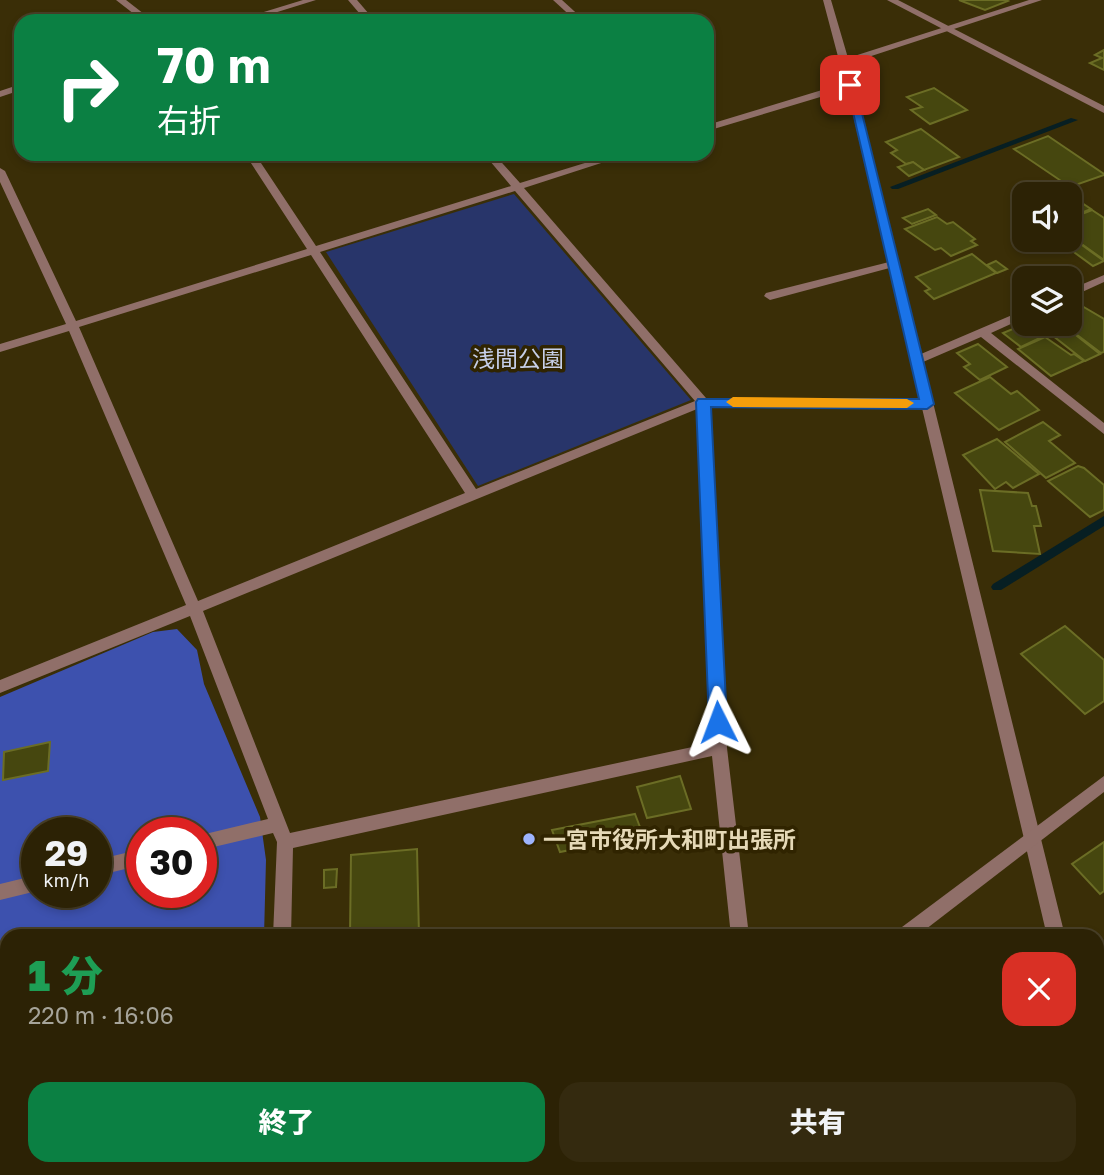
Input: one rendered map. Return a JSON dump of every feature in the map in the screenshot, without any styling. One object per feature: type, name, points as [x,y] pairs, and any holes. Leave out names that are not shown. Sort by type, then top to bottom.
[{"type":"street","points":[[120,0],[139,14]]},
{"type":"street","points":[[263,14],[312,0]]},
{"type":"street","points":[[352,0],[365,14]]},
{"type":"street","points":[[557,0],[573,14]]},
{"type":"street","points":[[827,0],[845,62],[1054,929]]},
{"type":"street","points":[[891,0],[1104,110]]},
{"type":"street","points":[[845,62],[1038,0]]},
{"type":"street","points":[[714,126],[850,85]]},
{"type":"street","points":[[255,161],[474,496]]},
{"type":"street","points":[[495,161],[703,402],[719,748],[739,929]]},
{"type":"street","points":[[0,348],[602,161]]},
{"type":"street","points":[[0,171],[72,325],[194,607],[285,842],[282,929]]},
{"type":"street","points":[[770,296],[893,264]]},
{"type":"street","points":[[1082,288],[1104,278]]},
{"type":"street","points":[[917,360],[1012,319]]},
{"type":"street","points":[[982,332],[1103,428]]},
{"type":"street","points":[[0,687],[703,402],[927,404]]},
{"type":"street","points":[[285,842],[719,748]]},
{"type":"street","points":[[913,929],[1104,783]]},
{"type":"street","points":[[217,839],[278,824]]},
{"type":"street","points":[[0,892],[21,887]]},
{"type":"green space","name":"浅間公園","points":[[514,194],[691,400],[478,486],[326,252]]},
{"type":"shaded area","points":[[177,629],[197,650],[204,684],[260,817],[266,860],[264,929],[0,929],[0,697],[153,632]]},
{"type":"building","points":[[959,0],[1006,0],[1008,1],[985,10]]},
{"type":"building","points":[[1104,50],[1104,70],[1090,63],[1102,58],[1095,55]]},
{"type":"building","points":[[934,88],[967,110],[930,124],[911,110],[922,107],[907,97]]},
{"type":"building","points":[[921,129],[959,157],[924,170],[913,162],[906,164],[891,153],[897,150],[886,142]]},
{"type":"building","points":[[1048,136],[1104,175],[1082,183],[1063,182],[1014,149]]},
{"type":"building","points":[[913,162],[924,170],[909,176],[898,167]]},
{"type":"building","points":[[1082,203],[1091,209],[1082,213]]},
{"type":"building","points":[[928,209],[936,215],[912,224],[903,218]]},
{"type":"building","points":[[1092,210],[1104,218],[1104,260],[1082,244],[1082,214]]},
{"type":"building","points":[[937,217],[947,224],[953,222],[975,239],[971,241],[977,245],[951,256],[941,248],[935,250],[905,229]]},
{"type":"building","points":[[1082,245],[1104,261],[1093,266],[1074,252],[1082,252]]},
{"type":"building","points":[[972,254],[996,273],[934,299],[925,291],[930,289],[916,277]]},
{"type":"building","points":[[996,261],[1007,269],[997,273],[987,265]]},
{"type":"building","points":[[1082,306],[1104,319],[1104,352],[1101,353],[1079,336],[1082,336]]},
{"type":"building","points":[[1012,329],[1012,336],[1044,336],[1021,347],[1003,333]]},
{"type":"building","points":[[1053,336],[1077,336],[1100,354],[1085,361]]},
{"type":"building","points":[[1045,337],[1084,361],[1051,376],[1018,349]]},
{"type":"building","points":[[978,344],[1007,367],[980,380],[964,367],[970,364],[957,353]]},
{"type":"building","points":[[990,377],[1011,394],[1017,391],[1039,410],[999,430],[955,393]]},
{"type":"building","points":[[1043,422],[1060,435],[1049,441],[1075,463],[1046,478],[1005,442]]},
{"type":"building","points":[[997,439],[1039,474],[1013,488],[1006,482],[995,489],[963,455]]},
{"type":"building","points":[[1078,466],[1104,485],[1104,510],[1090,517],[1048,481]]},
{"type":"building","points":[[980,490],[1028,493],[1032,506],[1036,506],[1041,526],[1034,526],[1040,554],[993,551]]},
{"type":"building","points":[[1065,626],[1104,660],[1104,701],[1085,714],[1021,654]]},
{"type":"building","points":[[50,742],[48,771],[3,780],[4,752]]},
{"type":"building","points":[[680,776],[691,809],[647,818],[637,787]]},
{"type":"building","points":[[635,814],[643,835],[560,852],[552,830]]},
{"type":"building","points":[[1104,842],[1104,891],[1100,894],[1072,864]]},
{"type":"building","points":[[417,849],[419,929],[350,929],[351,855]]},
{"type":"building","points":[[337,869],[336,887],[324,888],[324,870]]},
{"type":"waterway","points":[[895,187],[1074,120]]},
{"type":"waterway","points":[[997,587],[1104,520]]},
{"type":"slow traffic","points":[[733,402],[907,403]]},
{"type":"place","name":"一宮市役所大和町出張所","points":[[529,839]]},
{"type":"route","points":[[718,722],[703,402],[927,404],[850,85]]}]
